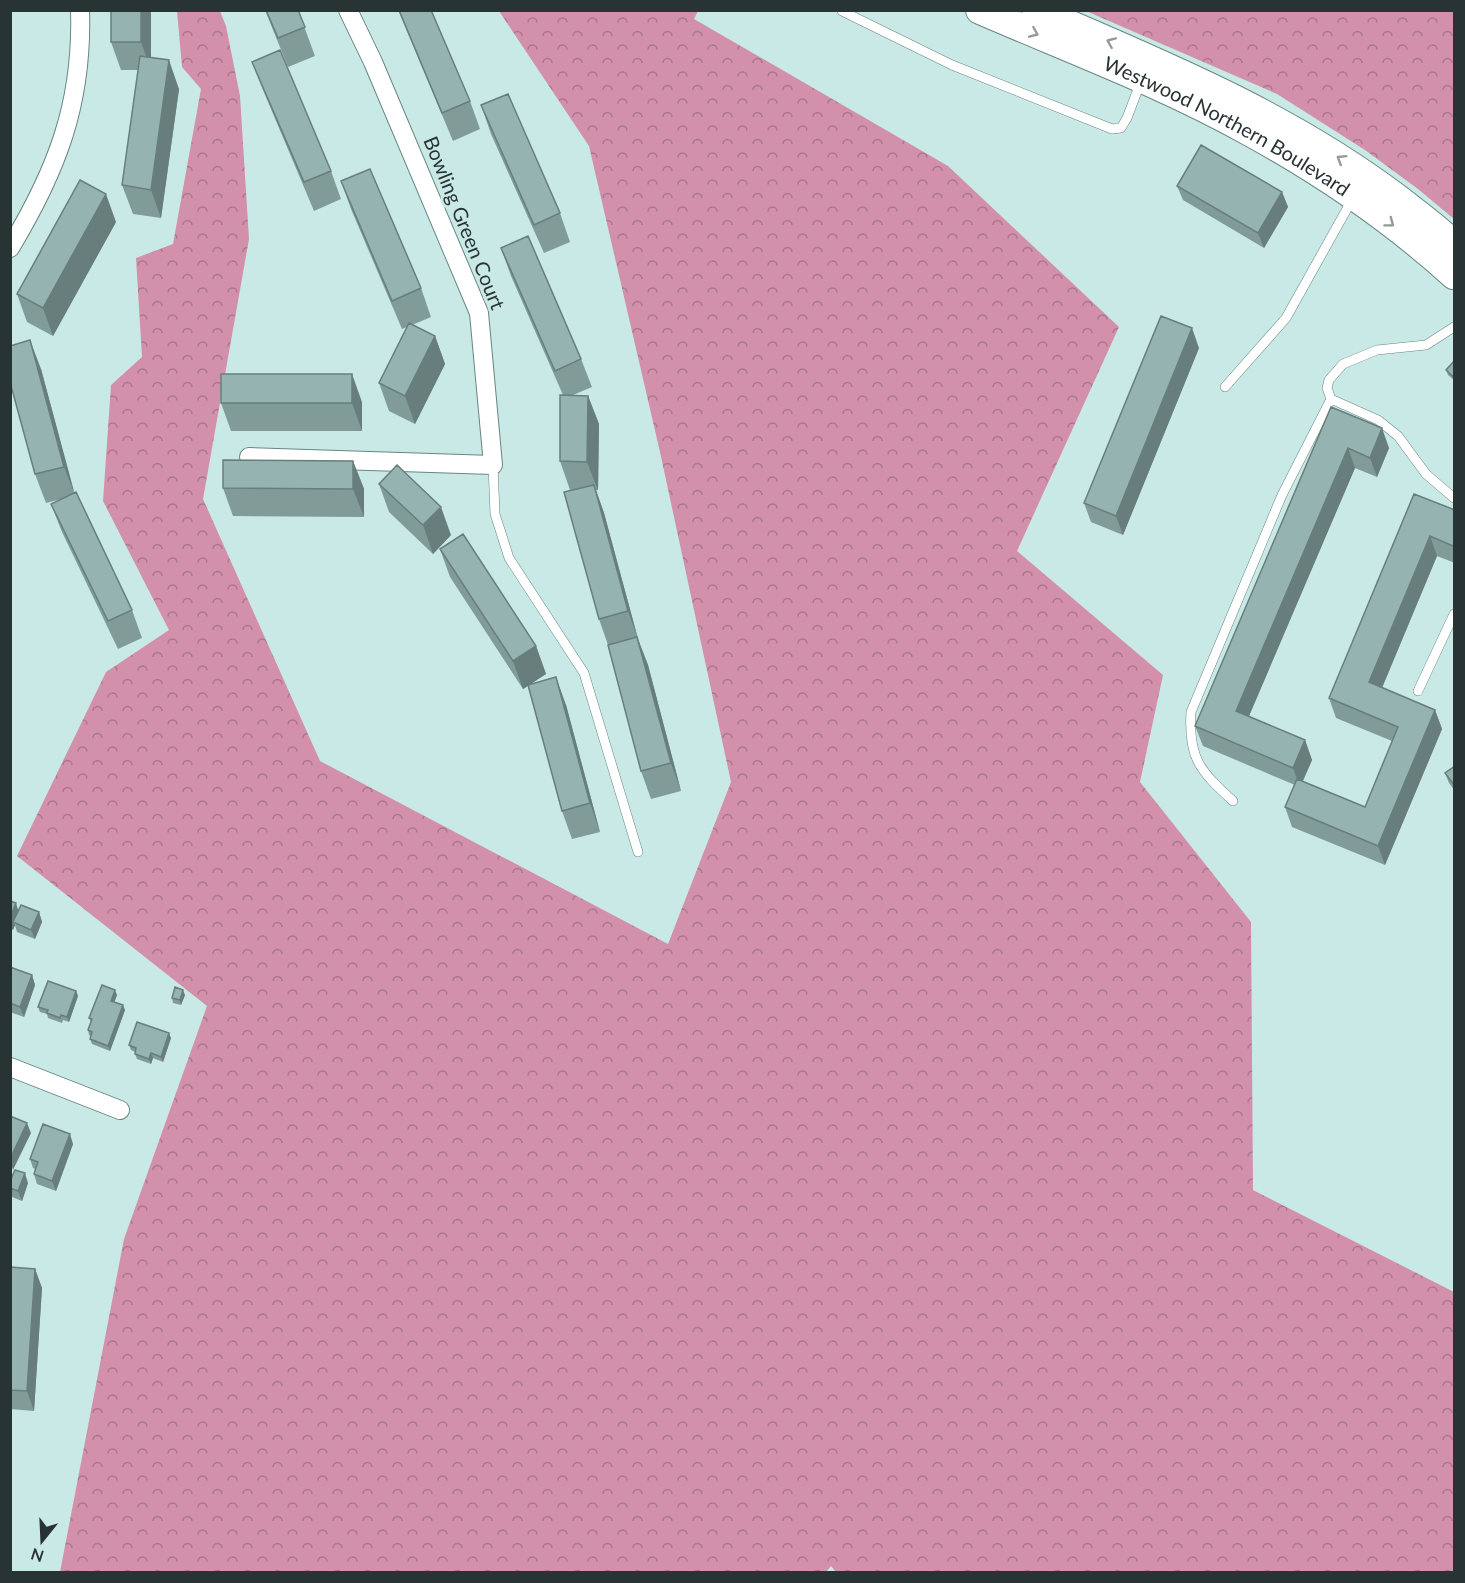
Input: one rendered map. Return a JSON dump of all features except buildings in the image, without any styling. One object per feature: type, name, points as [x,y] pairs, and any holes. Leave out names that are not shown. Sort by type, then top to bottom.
[{"type":"main road","name":"Westwood Northern Boulevard","points":[[980,10],[1147,70]]},
{"type":"main road","name":"Westwood Northern Boulevard","points":[[1036,10],[1147,70],[1321,173],[1360,185],[1442,232],[1455,244]]},
{"type":"main road","name":"Westwood Northern Boulevard","points":[[1360,185],[1455,276]]},
{"type":"street","points":[[10,248],[48,178],[68,122],[78,82],[80,10]]},
{"type":"street","name":"Bowling Green Court","points":[[348,10],[373,62],[479,313],[493,465]]},
{"type":"street","points":[[249,457],[493,465]]},
{"type":"street","points":[[10,1067],[120,1110]]},
{"type":"lane","points":[[842,11],[952,66],[1112,129],[1121,128],[1127,118],[1147,70]]},
{"type":"lane","points":[[1225,387],[1286,318],[1360,185]]},
{"type":"lane","points":[[1455,327],[1426,345],[1377,350],[1343,364],[1329,380],[1327,388],[1331,399],[1378,420],[1398,436],[1426,474],[1455,498]]},
{"type":"lane","points":[[1233,801],[1202,770],[1194,754],[1190,735],[1191,712],[1282,495],[1331,399]]},
{"type":"lane","points":[[493,465],[495,514],[509,558],[584,673],[638,852]]},
{"type":"lane","points":[[1418,691],[1455,614]]},
{"type":"green space","points":[[177,11],[220,11],[226,26],[240,96],[249,239],[203,499],[320,761],[668,944],[731,782],[660,452],[589,146],[499,11],[698,11],[694,19],[948,166],[1119,327],[1017,551],[1163,675],[1140,782],[1251,922],[1253,1190],[1454,1292],[1454,1572],[836,1572],[831,1566],[826,1572],[60,1572],[124,1239],[207,1006],[17,856],[106,672],[169,630],[103,501],[111,385],[142,357],[136,258],[173,244],[201,89],[182,67]]},
{"type":"green space","points":[[1086,11],[1454,11],[1454,219],[1365,150],[1277,94]]}]
